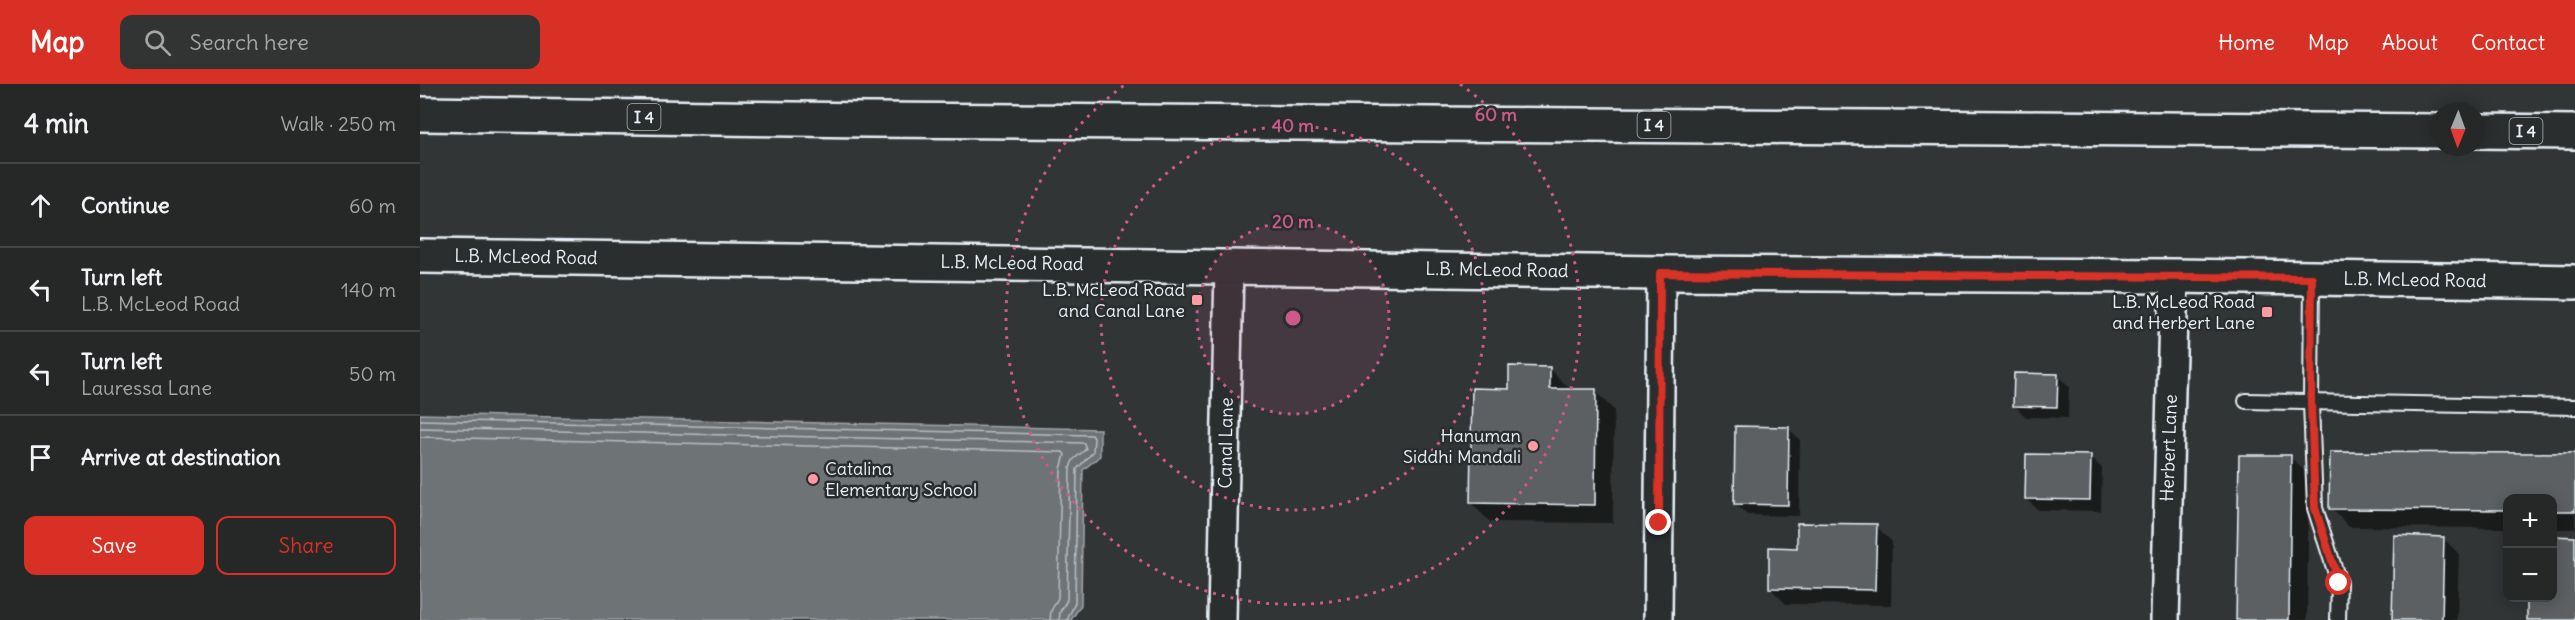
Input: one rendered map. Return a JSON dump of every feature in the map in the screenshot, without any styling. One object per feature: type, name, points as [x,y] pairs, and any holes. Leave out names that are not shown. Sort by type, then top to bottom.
[{"type":"main road","name":"I 4","points":[[420,114],[880,120],[2431,131]]},
{"type":"main road","name":"I 4","points":[[2485,131],[2575,132]]},
{"type":"main road","name":"L.B. McLeod Road","points":[[420,256],[1660,273],[2174,276],[2575,282]]},
{"type":"street","name":"Canal Lane","points":[[1222,620],[1229,266]]},
{"type":"street","points":[[1658,620],[1660,273]]},
{"type":"street","name":"Herbert Lane","points":[[2164,620],[2174,276]]},
{"type":"lane","points":[[2312,278],[2311,403],[2315,508],[2339,583],[2338,620]]},
{"type":"lane","points":[[2246,401],[2575,407]]},
{"type":"water","points":[[420,414],[1100,429],[1100,456],[1083,470],[1081,605],[1071,620],[420,620]]},
{"type":"building","name":"Hanuman Siddhi Mandali","points":[[1509,366],[1550,367],[1550,389],[1596,389],[1595,505],[1470,503],[1472,388],[1509,389]]},
{"type":"building","points":[[2014,373],[2058,374],[2057,407],[2013,406]]},
{"type":"building","points":[[1735,426],[1789,427],[1788,505],[1734,504]]},
{"type":"building","points":[[2330,452],[2575,453],[2575,511],[2557,511],[2557,494],[2503,494],[2503,510],[2329,509]]},
{"type":"building","points":[[2026,454],[2091,455],[2090,500],[2025,499]]},
{"type":"building","points":[[2239,455],[2291,455],[2289,620],[2236,620]]},
{"type":"building","points":[[1797,523],[1877,524],[1875,590],[1769,588],[1769,547],[1797,548]]},
{"type":"building","points":[[2394,535],[2444,537],[2442,620],[2392,620]]},
{"type":"building","points":[[2557,536],[2575,537],[2575,620],[2527,620],[2527,602],[2557,602]]},
{"type":"place","name":"L.B. McLeod Road and Canal Lane","points":[[1197,300]]},
{"type":"place","name":"L.B. McLeod Road and Herbert Lane","points":[[2267,312]]},
{"type":"place","name":"Hanuman Siddhi Mandali","points":[[1533,446]]},
{"type":"place","name":"Catalina Elementary School","points":[[813,479]]},
{"type":"route","points":[[1659,523],[1660,273],[2312,278],[2311,403],[2315,508],[2339,583]]}]
